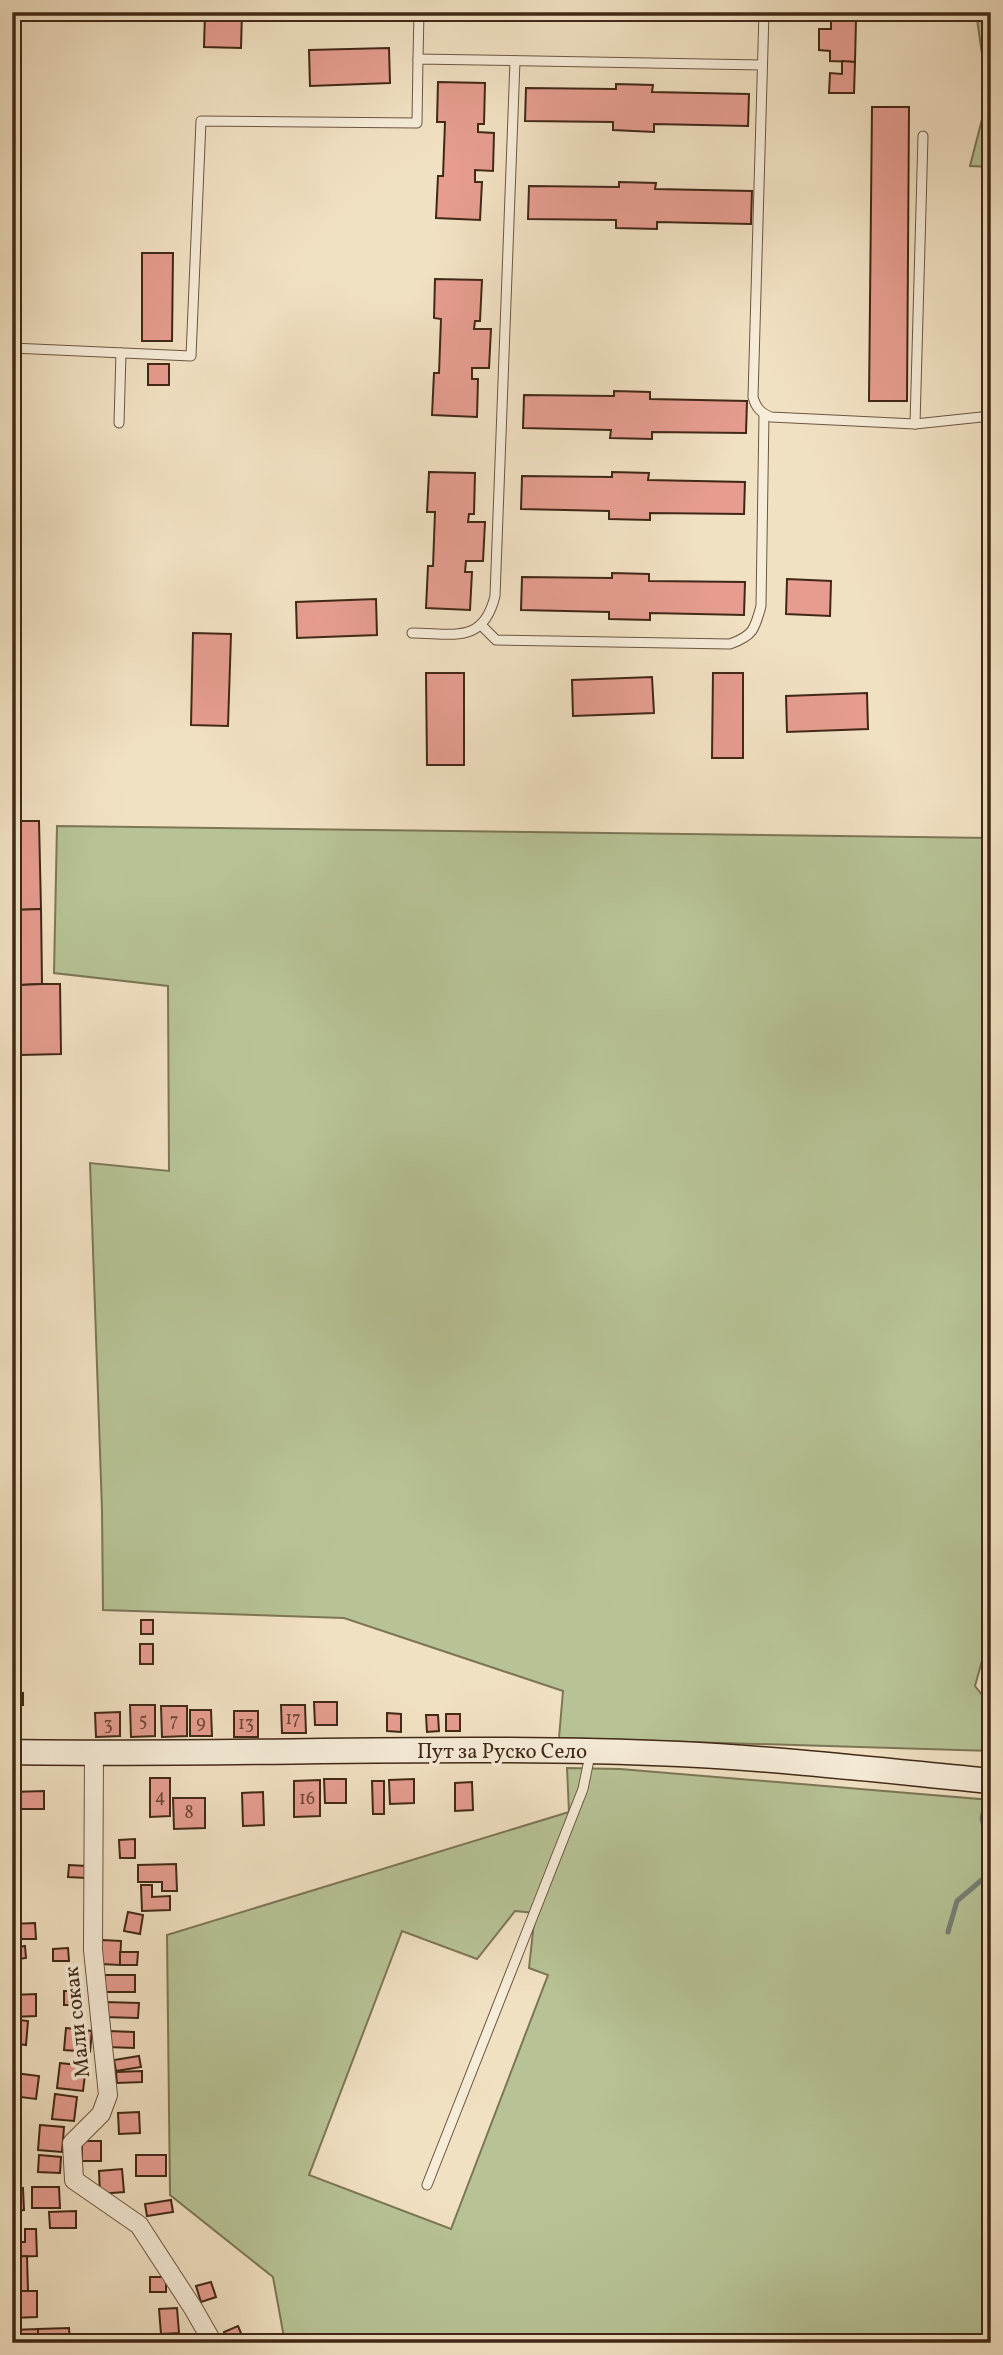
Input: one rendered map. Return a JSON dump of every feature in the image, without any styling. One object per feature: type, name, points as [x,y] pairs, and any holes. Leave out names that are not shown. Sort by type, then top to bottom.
[{"type":"main road","name":"Пут за Руско Село","points":[[12,1752],[680,1754],[991,1781]]},
{"type":"street","name":"Мали сокак","points":[[94,1752],[93,1950],[108,2095],[101,2114],[72,2143],[74,2180],[139,2225],[193,2308],[212,2343]]},
{"type":"lane","points":[[12,348],[191,356],[201,121],[417,123],[419,12]]},
{"type":"lane","points":[[764,12],[753,397],[755,404],[771,417],[915,424],[991,416]]},
{"type":"lane","points":[[418,59],[762,65]]},
{"type":"lane","points":[[412,633],[473,631],[482,626],[488,618],[495,596],[515,61]]},
{"type":"lane","points":[[915,424],[923,136]]},
{"type":"lane","points":[[119,423],[121,353]]},
{"type":"lane","points":[[482,626],[496,640],[730,644],[746,638],[757,621],[761,606],[764,414]]},
{"type":"lane","points":[[427,2185],[583,1789],[590,1752]]},
{"type":"green space","points":[[976,12],[991,12],[991,167],[970,166],[988,96]]},
{"type":"green space","points":[[57,826],[991,838],[991,1628],[975,1686],[991,1706],[991,1751],[559,1738],[563,1691],[344,1618],[103,1610],[90,1163],[169,1171],[168,986],[54,973]]},
{"type":"green space","points":[[567,1768],[620,1769],[991,1800],[991,2343],[285,2343],[273,2277],[170,2195],[167,1935],[569,1812]],"holes":[[[515,1911],[535,1913],[529,1968],[548,1975],[451,2229],[309,2175],[402,1931],[477,1959]]]},
{"type":"building","points":[[205,12],[242,12],[241,48],[204,47]]},
{"type":"building","points":[[479,12],[655,12],[655,20]]},
{"type":"building","points":[[843,12],[881,12],[881,21],[843,20]]},
{"type":"building","points":[[831,20],[856,20],[855,62],[830,61],[830,51],[819,50],[819,29],[831,29]]},
{"type":"building","points":[[389,48],[390,83],[310,86],[309,50]]},
{"type":"building","points":[[842,61],[855,62],[854,93],[829,93],[830,73],[842,74]]},
{"type":"building","points":[[438,82],[485,83],[484,124],[478,124],[478,132],[494,133],[493,171],[475,170],[475,182],[482,182],[480,220],[436,218],[438,176],[443,176],[445,122],[437,122]]},
{"type":"building","points":[[616,84],[653,85],[652,92],[749,94],[748,126],[654,124],[654,132],[613,130],[613,122],[525,121],[526,88],[616,89]]},
{"type":"building","points":[[872,107],[909,107],[907,401],[869,401]]},
{"type":"building","points":[[619,182],[656,183],[655,189],[752,191],[751,224],[657,222],[657,229],[616,228],[616,220],[528,219],[529,186],[619,187]]},
{"type":"building","points":[[142,253],[173,253],[172,341],[142,341]]},
{"type":"building","points":[[435,279],[482,280],[480,321],[475,321],[474,329],[491,329],[489,368],[472,368],[472,379],[478,379],[477,417],[432,415],[434,373],[439,373],[441,319],[434,318]]},
{"type":"building","points":[[148,364],[169,364],[169,385],[148,385]]},
{"type":"building","points":[[614,391],[650,392],[650,399],[747,401],[746,433],[652,432],[652,439],[610,438],[611,430],[523,428],[524,395],[614,396]]},
{"type":"building","points":[[429,472],[475,473],[474,514],[469,514],[468,522],[485,522],[483,561],[466,561],[465,572],[472,572],[470,610],[426,608],[428,566],[433,566],[435,512],[427,512]]},
{"type":"building","points":[[612,472],[649,473],[648,480],[745,482],[744,514],[650,513],[650,520],[609,519],[609,511],[521,509],[522,476],[612,477]]},
{"type":"building","points":[[612,573],[649,574],[649,581],[745,582],[744,615],[650,613],[650,620],[609,619],[609,612],[521,610],[522,577],[612,578]]},
{"type":"building","points":[[787,579],[831,581],[830,616],[786,614]]},
{"type":"building","points":[[376,599],[377,635],[297,638],[296,602]]},
{"type":"building","points":[[193,633],[231,634],[228,726],[191,725]]},
{"type":"building","points":[[426,673],[464,673],[464,765],[427,765]]},
{"type":"building","points":[[713,673],[743,673],[743,758],[712,758]]},
{"type":"building","points":[[652,677],[654,713],[573,716],[572,680]]},
{"type":"building","points":[[867,693],[868,729],[787,732],[786,696]]},
{"type":"building","points":[[12,821],[39,821],[41,909],[18,910],[17,850],[12,850]]},
{"type":"building","points":[[41,909],[42,984],[20,985],[19,938],[12,938],[12,910]]},
{"type":"building","points":[[60,984],[61,1054],[21,1055],[20,985]]},
{"type":"building","points":[[141,1620],[153,1620],[153,1634],[141,1634]]},
{"type":"building","points":[[140,1644],[153,1644],[153,1664],[140,1664]]},
{"type":"building","points":[[12,1693],[23,1693],[23,1705],[12,1705]]},
{"type":"building","points":[[314,1702],[337,1702],[337,1725],[315,1725]]},
{"type":"building","points":[[130,1705],[155,1705],[155,1736],[131,1737]]},
{"type":"building","points":[[281,1705],[305,1705],[306,1733],[282,1733]]},
{"type":"building","points":[[161,1706],[187,1706],[187,1736],[162,1737]]},
{"type":"building","points":[[190,1710],[211,1710],[212,1736],[190,1736]]},
{"type":"building","points":[[234,1711],[258,1711],[258,1737],[234,1737]]},
{"type":"building","points":[[120,1712],[120,1736],[96,1737],[95,1713]]},
{"type":"building","points":[[387,1713],[401,1714],[401,1732],[387,1731]]},
{"type":"building","points":[[446,1714],[460,1714],[460,1731],[446,1731]]},
{"type":"building","points":[[426,1715],[438,1715],[439,1731],[427,1732]]},
{"type":"building","points":[[150,1778],[170,1778],[170,1816],[150,1817]]},
{"type":"building","points":[[324,1779],[346,1779],[346,1803],[325,1803]]},
{"type":"building","points":[[414,1779],[414,1803],[390,1804],[389,1780]]},
{"type":"building","points":[[320,1780],[320,1816],[294,1817],[294,1781]]},
{"type":"building","points":[[372,1781],[384,1781],[384,1814],[373,1814]]},
{"type":"building","points":[[472,1782],[473,1810],[455,1811],[455,1783]]},
{"type":"building","points":[[44,1791],[44,1809],[12,1809],[12,1792]]},
{"type":"building","points":[[263,1792],[264,1825],[243,1826],[242,1793]]},
{"type":"building","points":[[173,1798],[205,1798],[205,1828],[174,1829]]},
{"type":"building","points":[[135,1839],[135,1858],[120,1858],[119,1840]]},
{"type":"building","points":[[176,1864],[177,1891],[162,1891],[162,1882],[138,1882],[138,1865]]},
{"type":"building","points":[[69,1865],[86,1866],[86,1878],[68,1877]]},
{"type":"building","points":[[141,1885],[152,1885],[152,1897],[170,1896],[170,1910],[142,1911]]},
{"type":"building","points":[[128,1912],[143,1915],[140,1934],[124,1931]]},
{"type":"building","points":[[35,1923],[36,1939],[12,1939],[12,1924]]},
{"type":"building","points":[[102,1940],[121,1941],[120,1965],[101,1964]]},
{"type":"building","points":[[25,1946],[26,1958],[12,1960],[12,1948]]},
{"type":"building","points":[[68,1948],[69,1961],[53,1961],[53,1949]]},
{"type":"building","points":[[120,1952],[138,1952],[137,1965],[120,1965]]},
{"type":"building","points":[[100,1975],[135,1975],[135,1992],[100,1992]]},
{"type":"building","points":[[64,1991],[76,1991],[76,2005],[64,2005]]},
{"type":"building","points":[[36,1994],[36,2016],[13,2017],[12,1995]]},
{"type":"building","points":[[104,2002],[139,2003],[138,2018],[103,2017]]},
{"type":"building","points":[[12,2019],[28,2021],[26,2045],[12,2043]]},
{"type":"building","points":[[66,2028],[92,2031],[90,2052],[64,2050]]},
{"type":"building","points":[[108,2031],[134,2032],[134,2048],[108,2047]]},
{"type":"building","points":[[139,2056],[141,2067],[116,2071],[114,2060]]},
{"type":"building","points":[[60,2063],[86,2066],[83,2091],[57,2088]]},
{"type":"building","points":[[142,2071],[142,2082],[117,2083],[116,2072]]},
{"type":"building","points":[[15,2073],[39,2076],[36,2099],[12,2096]]},
{"type":"building","points":[[55,2094],[77,2097],[74,2121],[52,2119]]},
{"type":"building","points":[[139,2112],[140,2133],[119,2134],[118,2113]]},
{"type":"building","points":[[40,2125],[64,2127],[62,2152],[38,2150]]},
{"type":"building","points":[[82,2141],[101,2141],[101,2161],[82,2161]]},
{"type":"building","points":[[12,2148],[20,2148],[20,2176],[12,2176]]},
{"type":"building","points":[[39,2155],[61,2157],[60,2173],[38,2172]]},
{"type":"building","points":[[136,2155],[166,2155],[166,2176],[136,2176]]},
{"type":"building","points":[[122,2169],[124,2192],[100,2194],[99,2171]]},
{"type":"building","points":[[32,2187],[59,2187],[60,2208],[32,2208]]},
{"type":"building","points":[[23,2188],[24,2210],[12,2211],[12,2189]]},
{"type":"building","points":[[171,2200],[173,2212],[147,2216],[145,2204]]},
{"type":"building","points":[[76,2211],[76,2228],[50,2228],[49,2212]]},
{"type":"building","points":[[25,2229],[36,2229],[37,2256],[12,2257],[12,2242],[25,2242]]},
{"type":"building","points":[[27,2256],[28,2291],[12,2291],[12,2257]]},
{"type":"building","points":[[150,2277],[166,2277],[166,2292],[150,2292]]},
{"type":"building","points":[[211,2282],[216,2297],[201,2302],[196,2286]]},
{"type":"building","points":[[12,2291],[37,2291],[37,2317],[12,2318]]},
{"type":"building","points":[[177,2308],[179,2333],[161,2334],[159,2309]]},
{"type":"building","points":[[238,2326],[245,2343],[229,2343],[224,2332]]},
{"type":"building","points":[[69,2328],[70,2343],[38,2343],[38,2329]]},
{"type":"building","points":[[38,2329],[38,2343],[12,2343],[12,2330]]},
{"type":"waterway","points":[[987,1797],[982,1818],[991,1862]]},
{"type":"waterway","points":[[948,1932],[957,1901],[991,1872]]}]
